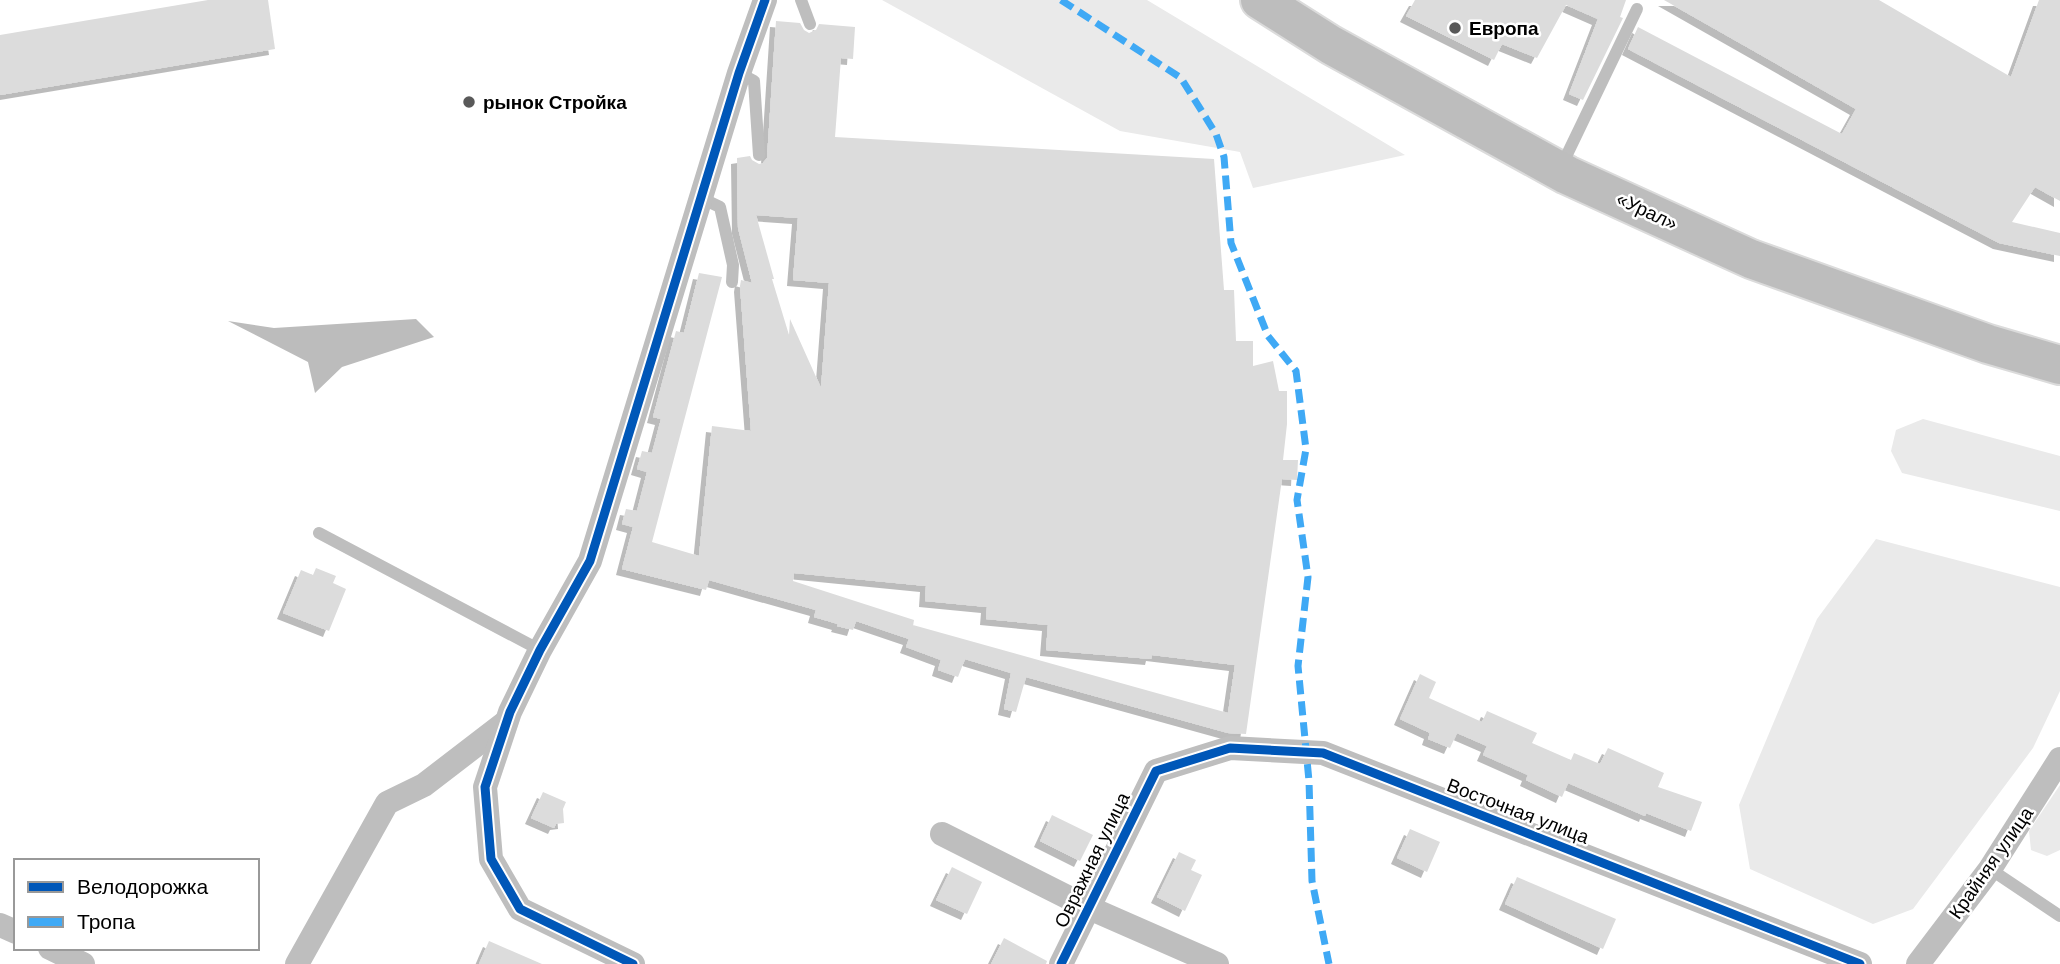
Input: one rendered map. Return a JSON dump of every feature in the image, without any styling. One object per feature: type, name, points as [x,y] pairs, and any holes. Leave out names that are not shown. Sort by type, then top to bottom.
[{"type":"highway","name":"«Урал»","points":[[1260,0],[1331,45],[1559,171],[1751,259],[1988,344],[2060,365]]},
{"type":"street","points":[[634,964],[520,909],[491,859],[485,788],[506,722],[540,650],[590,561],[738,73],[765,0]]},
{"type":"street","points":[[297,964],[387,803],[424,785],[506,722]]},
{"type":"street","name":"Восточная улица","points":[[1156,771],[1230,748],[1323,752],[1860,964]]},
{"type":"street","name":"Крайняя улица","points":[[1918,964],[1990,869],[2060,759]]},
{"type":"street","name":"Овражная улица","points":[[1061,964],[1156,771]]},
{"type":"street","points":[[942,834],[1087,907],[1217,964]]},
{"type":"street","points":[[54,950],[83,964]]},
{"type":"lane","points":[[802,0],[810,24]]},
{"type":"lane","points":[[1559,171],[1637,9]]},
{"type":"lane","points":[[738,73],[754,81],[759,155]]},
{"type":"lane","points":[[701,198],[720,207],[733,265],[732,282]]},
{"type":"lane","points":[[319,533],[540,650]]},
{"type":"lane","points":[[1990,869],[2060,916]]},
{"type":"shaded area","points":[[882,0],[1147,0],[1405,155],[1253,188],[1240,152],[1120,131]]},
{"type":"shaded area","points":[[416,319],[434,337],[342,367],[315,393],[308,362],[228,321],[274,328]]},
{"type":"shaded area","points":[[1923,419],[2060,456],[2060,511],[1902,473],[1891,451],[1896,430]]},
{"type":"shaded area","points":[[1876,539],[2060,587],[2060,691],[2033,748],[1913,909],[1873,924],[1750,869],[1739,805],[1817,619]]},
{"type":"shaded area","points":[[2060,785],[2060,850],[2047,856],[2031,850],[2029,831]]},
{"type":"building","points":[[208,0],[268,0],[275,49],[0,95],[0,35]]},
{"type":"building","points":[[1415,0],[1626,0],[1620,17],[1623,18],[1583,100],[1569,94],[1598,19],[1566,5],[1537,58],[1502,44],[1494,60],[1406,16]]},
{"type":"building","points":[[1664,0],[1879,0],[2011,77],[2039,0],[2060,0],[2060,201],[2035,187],[2012,222],[2060,233],[2060,256],[1999,243],[1628,49],[1638,27],[1842,134],[1856,109]]},
{"type":"building","points":[[776,21],[800,23],[809,33],[816,30],[819,24],[855,27],[853,59],[841,58],[835,137],[1214,159],[1224,290],[1234,290],[1236,341],[1253,341],[1253,366],[1273,361],[1279,391],[1287,391],[1283,460],[1298,460],[1297,480],[1282,479],[1246,734],[1228,733],[1026,677],[1016,712],[1004,709],[1011,673],[965,659],[958,677],[938,670],[941,660],[906,647],[909,639],[856,621],[853,630],[814,617],[816,610],[709,580],[706,590],[622,569],[633,527],[622,524],[626,509],[637,511],[647,472],[637,469],[642,451],[652,453],[661,419],[653,417],[676,331],[684,333],[699,273],[722,277],[652,542],[699,556],[712,426],[751,431],[740,286],[741,280],[752,283],[738,228],[737,158],[750,156],[759,164],[767,158]],"holes":[[[756,215],[798,218],[793,280],[829,283],[821,388],[790,319],[789,335]],[[794,573],[926,586],[925,601],[987,607],[986,619],[1048,625],[1046,650],[1151,659],[1152,655],[1235,665],[1228,713],[913,625],[914,620],[793,581]]]},
{"type":"building","points":[[316,568],[336,576],[333,583],[346,589],[329,631],[283,613],[301,570],[313,575]]},
{"type":"building","points":[[1420,674],[1436,682],[1429,698],[1482,722],[1487,711],[1537,733],[1532,743],[1571,760],[1574,753],[1600,764],[1608,748],[1664,773],[1658,787],[1702,802],[1691,831],[1646,813],[1645,816],[1568,783],[1562,797],[1526,780],[1528,775],[1483,755],[1487,746],[1457,733],[1450,748],[1428,739],[1430,733],[1400,719]]},
{"type":"building","points":[[543,792],[566,802],[563,809],[564,823],[556,824],[554,828],[531,818]]},
{"type":"building","points":[[1052,815],[1093,835],[1080,861],[1040,841]]},
{"type":"building","points":[[1410,829],[1440,842],[1427,872],[1397,858]]},
{"type":"building","points":[[1179,852],[1196,860],[1191,870],[1202,875],[1185,911],[1157,897]]},
{"type":"building","points":[[952,867],[982,882],[967,914],[936,900]]},
{"type":"building","points":[[1517,877],[1616,919],[1603,949],[1505,904]]},
{"type":"building","points":[[1004,938],[1047,961],[1046,964],[991,964]]},
{"type":"building","points":[[489,941],[542,964],[479,964]]},
{"type":"marked path","points":[[1061,0],[1181,78],[1216,134],[1224,157],[1231,243],[1268,336],[1296,371],[1306,449],[1297,500],[1308,577],[1298,666],[1309,781],[1312,881],[1329,964]]},
{"type":"cycle path","points":[[633,964],[520,909],[491,859],[485,787],[510,712],[540,650],[590,561],[739,73],[765,0]]},
{"type":"cycle path","points":[[1061,964],[1156,771],[1230,748],[1323,753],[1860,964]]},
{"type":"place","name":"Европа","points":[[1455,28]]},
{"type":"place","name":"рынок Стройка","points":[[469,102]]}]
